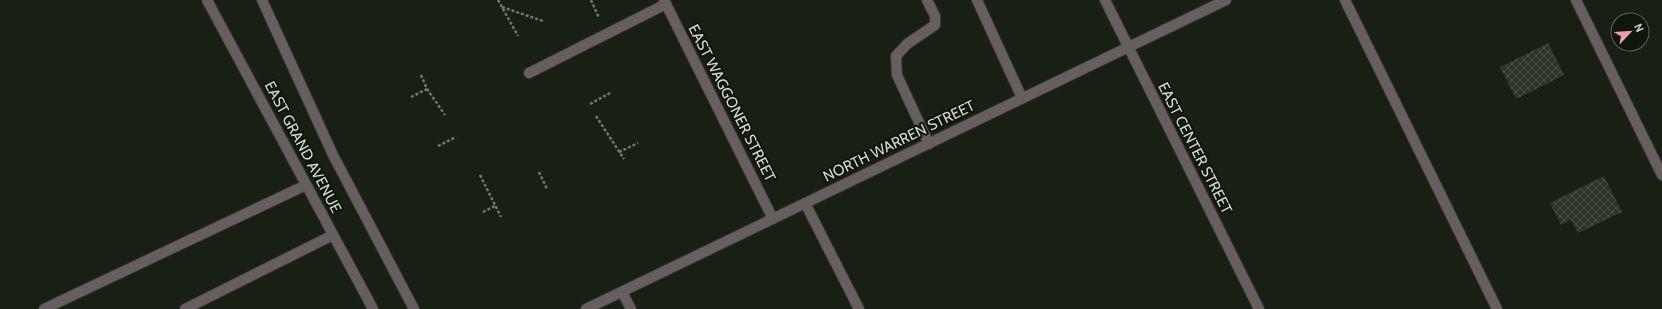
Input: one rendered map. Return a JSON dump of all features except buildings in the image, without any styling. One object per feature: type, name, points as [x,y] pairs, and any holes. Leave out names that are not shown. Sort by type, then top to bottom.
[{"type":"street","name":"EAST GRAND AVENUE","points":[[207,0],[373,309]]},
{"type":"street","name":"EAST GRAND AVENUE","points":[[262,0],[333,155],[414,309]]},
{"type":"street","points":[[927,0],[935,16],[935,25],[907,44],[896,56],[897,75],[929,144]]},
{"type":"street","points":[[977,0],[1022,98]]},
{"type":"street","name":"EAST CENTER STREET","points":[[1105,0],[1259,309]]},
{"type":"street","name":"NORTH WARREN STREET","points":[[586,309],[1226,0]]},
{"type":"street","points":[[1345,0],[1497,309]]},
{"type":"street","points":[[1576,0],[1662,175]]},
{"type":"street","points":[[528,73],[665,2]]},
{"type":"street","name":"EAST WAGGONER STREET","points":[[665,2],[774,219]]},
{"type":"street","points":[[44,309],[306,185]]},
{"type":"street","points":[[805,203],[859,309]]},
{"type":"street","points":[[185,309],[333,235]]},
{"type":"street","points":[[622,292],[631,309]]},
{"type":"path","points":[[498,0],[518,36]]},
{"type":"path","points":[[591,0],[600,20]]},
{"type":"path","points":[[502,7],[543,21]]},
{"type":"path","points":[[421,75],[428,89],[445,115]]},
{"type":"path","points":[[411,97],[428,89]]},
{"type":"path","points":[[590,104],[610,94]]},
{"type":"path","points":[[596,116],[624,159]]},
{"type":"path","points":[[438,146],[456,137]]},
{"type":"path","points":[[619,152],[638,143]]},
{"type":"path","points":[[539,172],[547,189]]},
{"type":"path","points":[[480,175],[501,218]]},
{"type":"path","points":[[482,212],[495,206]]}]
